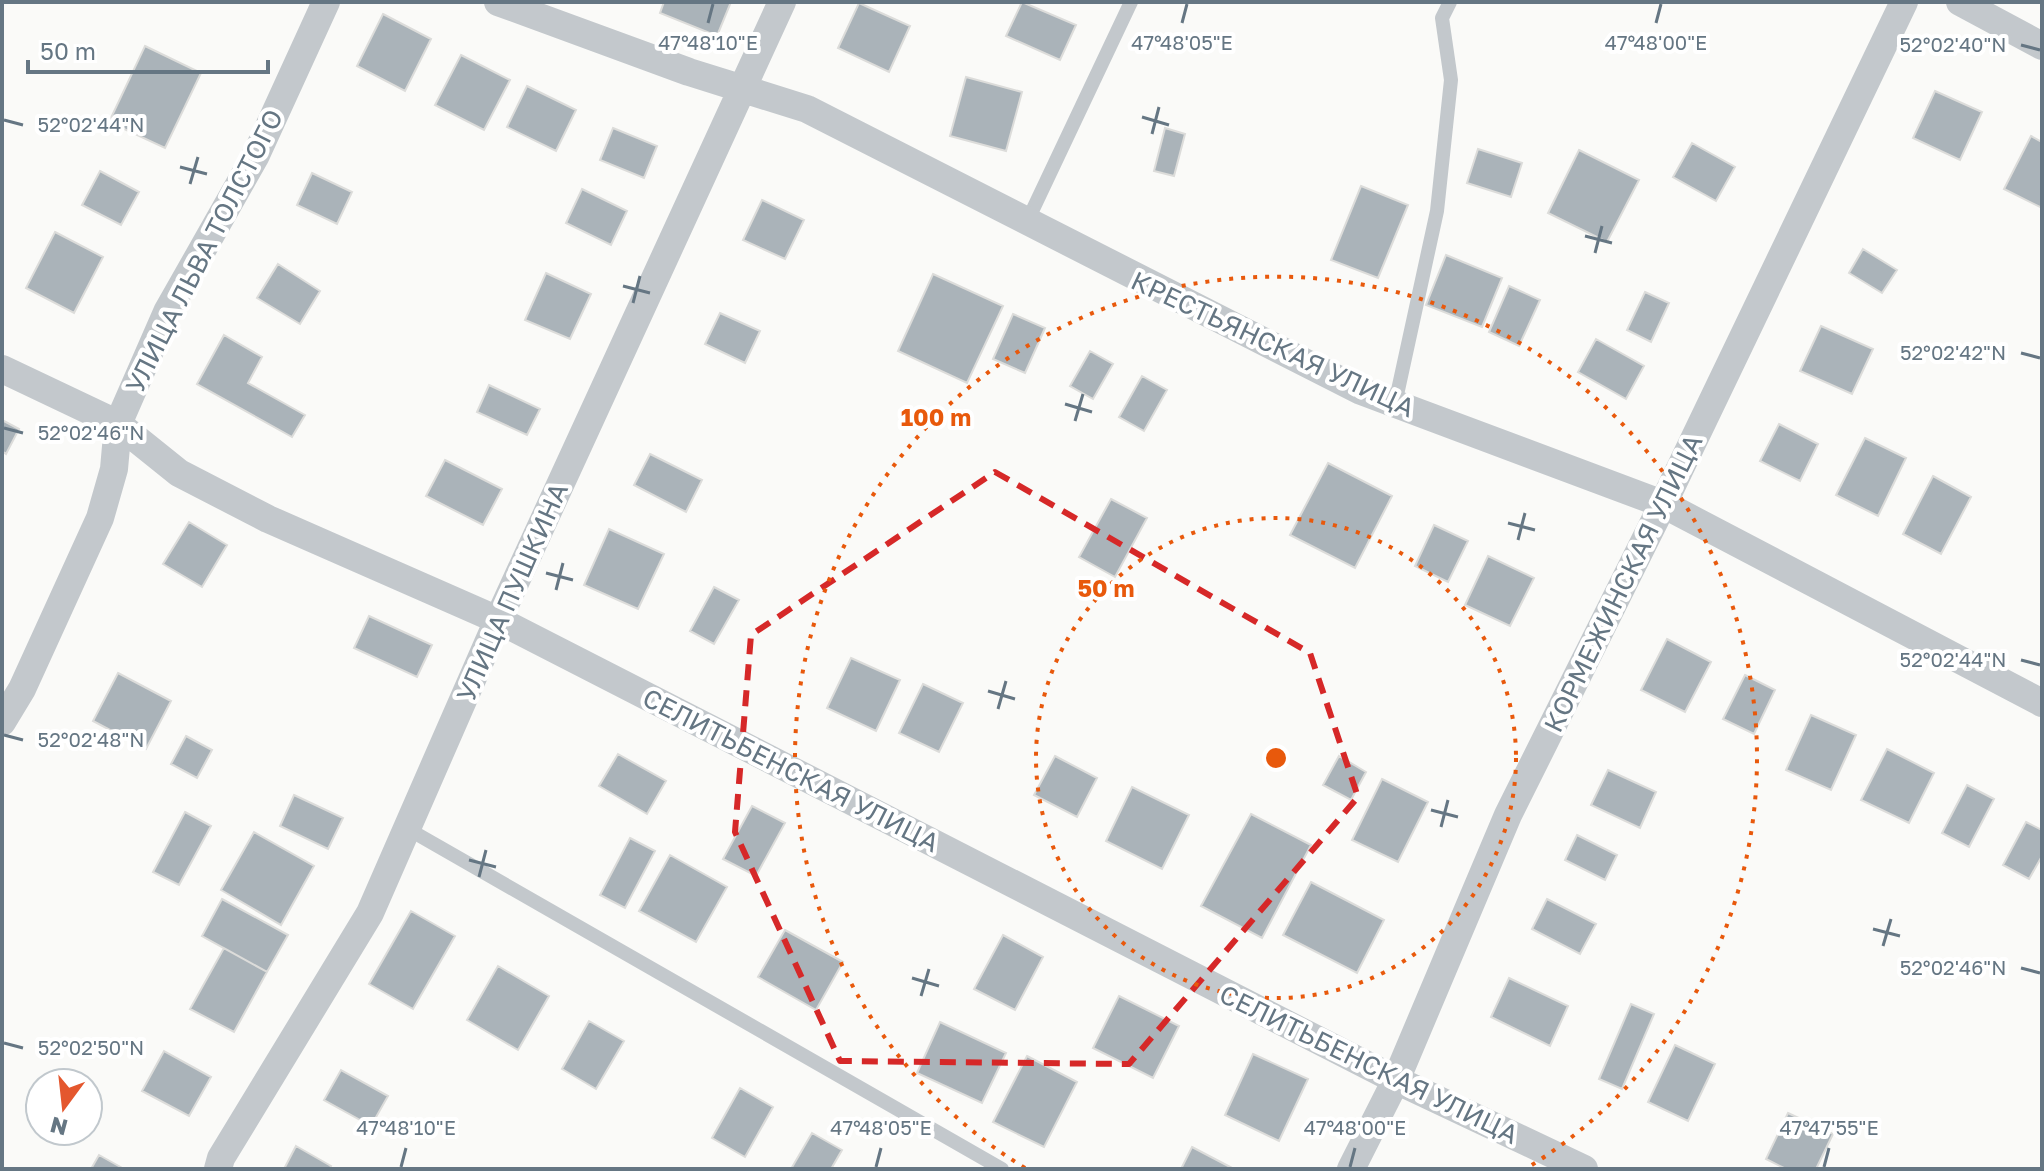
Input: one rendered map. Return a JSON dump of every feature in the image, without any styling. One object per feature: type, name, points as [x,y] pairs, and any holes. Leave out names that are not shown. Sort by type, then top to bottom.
[{"type":"street","name":"УЛИЦА ЛЬВА ТОЛСТОГО","points":[[2,722],[22,689],[100,518],[114,469],[118,424],[167,312],[256,155],[326,2]]},
{"type":"street","name":"КРЕСТЬЯНСКАЯ УЛИЦА","points":[[498,2],[689,72],[807,109],[1026,224],[1361,391],[1663,504],[2042,703]]},
{"type":"street","name":"УЛИЦА ПУШКИНА","points":[[218,1169],[221,1158],[370,913],[498,620],[782,2]]},
{"type":"street","name":"КОРМЕЖИНСКАЯ УЛИЦА","points":[[1351,1169],[1396,1080],[1508,815],[1663,504],[1904,2]]},
{"type":"street","points":[[1960,2],[2042,46]]},
{"type":"street","name":"СЕЛИТЬБЕНСКАЯ УЛИЦА","points":[[2,369],[118,424],[179,473],[255,512],[498,620],[1396,1080],[1584,1169]]},
{"type":"lane","points":[[1026,224],[1131,2]]},
{"type":"lane","points":[[1395,404],[1437,211],[1451,80],[1442,18],[1450,2]]},
{"type":"lane","points":[[408,829],[1002,1169]]},
{"type":"highlighted area","points":[[995,472],[1310,653],[1358,797],[1129,1064],[840,1061],[735,832],[751,635]]},
{"type":"building","points":[[664,2],[731,2],[717,36],[660,13]]},
{"type":"building","points":[[1022,2],[1076,25],[1060,60],[1006,36]]},
{"type":"building","points":[[859,3],[910,26],[889,72],[838,48]]},
{"type":"building","points":[[383,14],[431,39],[405,91],[357,66]]},
{"type":"building","points":[[145,46],[201,73],[165,148],[109,122]]},
{"type":"building","points":[[461,55],[510,80],[484,130],[435,105]]},
{"type":"building","points":[[966,77],[1022,92],[1006,151],[950,136]]},
{"type":"building","points":[[527,86],[576,110],[556,151],[507,127]]},
{"type":"building","points":[[1935,91],[1982,112],[1960,160],[1913,138]]},
{"type":"building","points":[[613,128],[657,146],[644,178],[600,160]]},
{"type":"building","points":[[1165,128],[1185,134],[1174,176],[1154,171]]},
{"type":"building","points":[[2031,136],[2042,142],[2042,208],[2004,189]]},
{"type":"building","points":[[1692,143],[1735,167],[1716,201],[1673,177]]},
{"type":"building","points":[[1478,149],[1522,163],[1511,197],[1467,183]]},
{"type":"building","points":[[1579,150],[1639,180],[1607,242],[1548,213]]},
{"type":"building","points":[[100,171],[139,192],[121,225],[82,205]]},
{"type":"building","points":[[312,173],[352,192],[337,224],[297,205]]},
{"type":"building","points":[[1361,186],[1408,205],[1378,278],[1331,260]]},
{"type":"building","points":[[582,189],[627,211],[611,245],[566,223]]},
{"type":"building","points":[[762,200],[804,220],[785,259],[743,240]]},
{"type":"building","points":[[55,232],[103,257],[74,313],[26,288]]},
{"type":"building","points":[[1863,249],[1897,270],[1882,293],[1849,273]]},
{"type":"building","points":[[1446,255],[1502,278],[1482,327],[1426,305]]},
{"type":"building","points":[[278,264],[320,291],[300,324],[257,298]]},
{"type":"building","points":[[546,273],[591,294],[570,339],[525,320]]},
{"type":"building","points":[[933,274],[1003,306],[967,383],[898,351]]},
{"type":"building","points":[[1509,286],[1540,300],[1519,346],[1489,332]]},
{"type":"building","points":[[1645,292],[1669,303],[1651,342],[1627,330]]},
{"type":"building","points":[[720,313],[760,331],[745,363],[705,344]]},
{"type":"building","points":[[1013,314],[1045,328],[1025,373],[993,359]]},
{"type":"building","points":[[1821,326],[1873,349],[1852,394],[1800,371]]},
{"type":"building","points":[[224,335],[262,357],[248,383],[305,415],[292,437],[197,384]]},
{"type":"building","points":[[1596,339],[1644,366],[1626,399],[1578,372]]},
{"type":"building","points":[[1090,351],[1113,364],[1093,399],[1070,386]]},
{"type":"building","points":[[1142,376],[1167,390],[1144,431],[1119,417]]},
{"type":"building","points":[[489,385],[540,409],[527,435],[477,412]]},
{"type":"building","points":[[2,420],[19,429],[6,454],[2,451]]},
{"type":"building","points":[[1779,424],[1818,444],[1800,481],[1760,461]]},
{"type":"building","points":[[1865,438],[1906,458],[1878,516],[1836,495]]},
{"type":"building","points":[[650,454],[702,480],[686,512],[634,485]]},
{"type":"building","points":[[445,460],[502,489],[483,525],[426,496]]},
{"type":"building","points":[[1328,463],[1392,496],[1355,568],[1290,535]]},
{"type":"building","points":[[1933,476],[1971,497],[1941,554],[1903,534]]},
{"type":"building","points":[[1111,499],[1147,518],[1115,577],[1079,557]]},
{"type":"building","points":[[189,522],[227,545],[202,587],[163,564]]},
{"type":"building","points":[[1434,525],[1468,541],[1448,582],[1415,566]]},
{"type":"building","points":[[609,529],[664,554],[638,609],[584,585]]},
{"type":"building","points":[[1488,556],[1534,578],[1510,626],[1465,605]]},
{"type":"building","points":[[714,587],[739,600],[714,644],[690,631]]},
{"type":"building","points":[[369,616],[432,645],[417,677],[354,648]]},
{"type":"building","points":[[1667,639],[1711,662],[1685,712],[1641,690]]},
{"type":"building","points":[[851,658],[900,680],[876,731],[827,708]]},
{"type":"building","points":[[118,673],[171,701],[146,749],[93,721]]},
{"type":"building","points":[[1745,675],[1775,690],[1754,734],[1723,719]]},
{"type":"building","points":[[923,684],[963,703],[939,752],[899,733]]},
{"type":"building","points":[[1811,715],[1856,735],[1831,790],[1786,770]]},
{"type":"building","points":[[186,736],[212,750],[197,778],[171,764]]},
{"type":"building","points":[[1887,749],[1934,773],[1909,823],[1861,800]]},
{"type":"building","points":[[618,754],[666,781],[647,814],[599,786]]},
{"type":"building","points":[[1055,756],[1097,778],[1077,817],[1034,795]]},
{"type":"building","points":[[1339,756],[1366,772],[1351,800],[1323,785]]},
{"type":"building","points":[[1608,770],[1656,792],[1640,828],[1591,805]]},
{"type":"building","points":[[1382,779],[1428,802],[1398,862],[1352,840]]},
{"type":"building","points":[[1967,785],[1994,799],[1969,847],[1942,833]]},
{"type":"building","points":[[1132,787],[1189,815],[1162,869],[1106,841]]},
{"type":"building","points":[[294,795],[343,818],[328,849],[280,826]]},
{"type":"building","points":[[752,806],[785,823],[756,876],[723,859]]},
{"type":"building","points":[[185,812],[211,826],[179,885],[153,872]]},
{"type":"building","points":[[1251,814],[1311,845],[1262,938],[1201,906]]},
{"type":"building","points":[[2026,822],[2042,830],[2042,856],[2029,879],[2003,865]]},
{"type":"building","points":[[254,832],[314,866],[281,925],[221,890]]},
{"type":"building","points":[[1577,835],[1617,855],[1605,880],[1565,860]]},
{"type":"building","points":[[630,838],[655,851],[625,908],[600,895]]},
{"type":"building","points":[[670,855],[727,887],[696,942],[639,911]]},
{"type":"building","points":[[1311,882],[1384,920],[1357,973],[1283,935]]},
{"type":"building","points":[[222,899],[288,935],[267,972],[202,936]]},
{"type":"building","points":[[1547,899],[1596,924],[1580,954],[1532,929]]},
{"type":"building","points":[[411,911],[455,936],[413,1009],[369,984]]},
{"type":"building","points":[[785,930],[843,962],[816,1010],[758,977]]},
{"type":"building","points":[[1003,935],[1043,957],[1015,1010],[974,989]]},
{"type":"building","points":[[224,948],[267,972],[234,1032],[190,1009]]},
{"type":"building","points":[[498,966],[549,996],[518,1050],[467,1020]]},
{"type":"building","points":[[1509,978],[1568,1006],[1550,1046],[1491,1017]]},
{"type":"building","points":[[1119,996],[1179,1026],[1153,1078],[1093,1048]]},
{"type":"building","points":[[1631,1004],[1654,1014],[1622,1089],[1599,1079]]},
{"type":"building","points":[[589,1021],[624,1041],[596,1089],[562,1069]]},
{"type":"building","points":[[940,1022],[1006,1053],[982,1103],[917,1073]]},
{"type":"building","points":[[1675,1045],[1715,1064],[1688,1121],[1648,1102]]},
{"type":"building","points":[[164,1051],[211,1077],[189,1116],[142,1091]]},
{"type":"building","points":[[1253,1054],[1308,1079],[1279,1141],[1225,1115]]},
{"type":"building","points":[[1027,1056],[1077,1082],[1044,1147],[993,1122]]},
{"type":"building","points":[[341,1070],[388,1096],[371,1126],[324,1100]]},
{"type":"building","points":[[740,1088],[773,1107],[745,1157],[712,1138]]},
{"type":"building","points":[[1788,1113],[1833,1134],[1816,1169],[1786,1169],[1766,1159]]},
{"type":"building","points":[[812,1133],[842,1150],[831,1169],[791,1169]]},
{"type":"building","points":[[296,1146],[331,1166],[329,1169],[284,1169]]},
{"type":"building","points":[[1192,1147],[1234,1169],[1181,1169]]},
{"type":"building","points":[[99,1155],[124,1169],[91,1169]]}]
